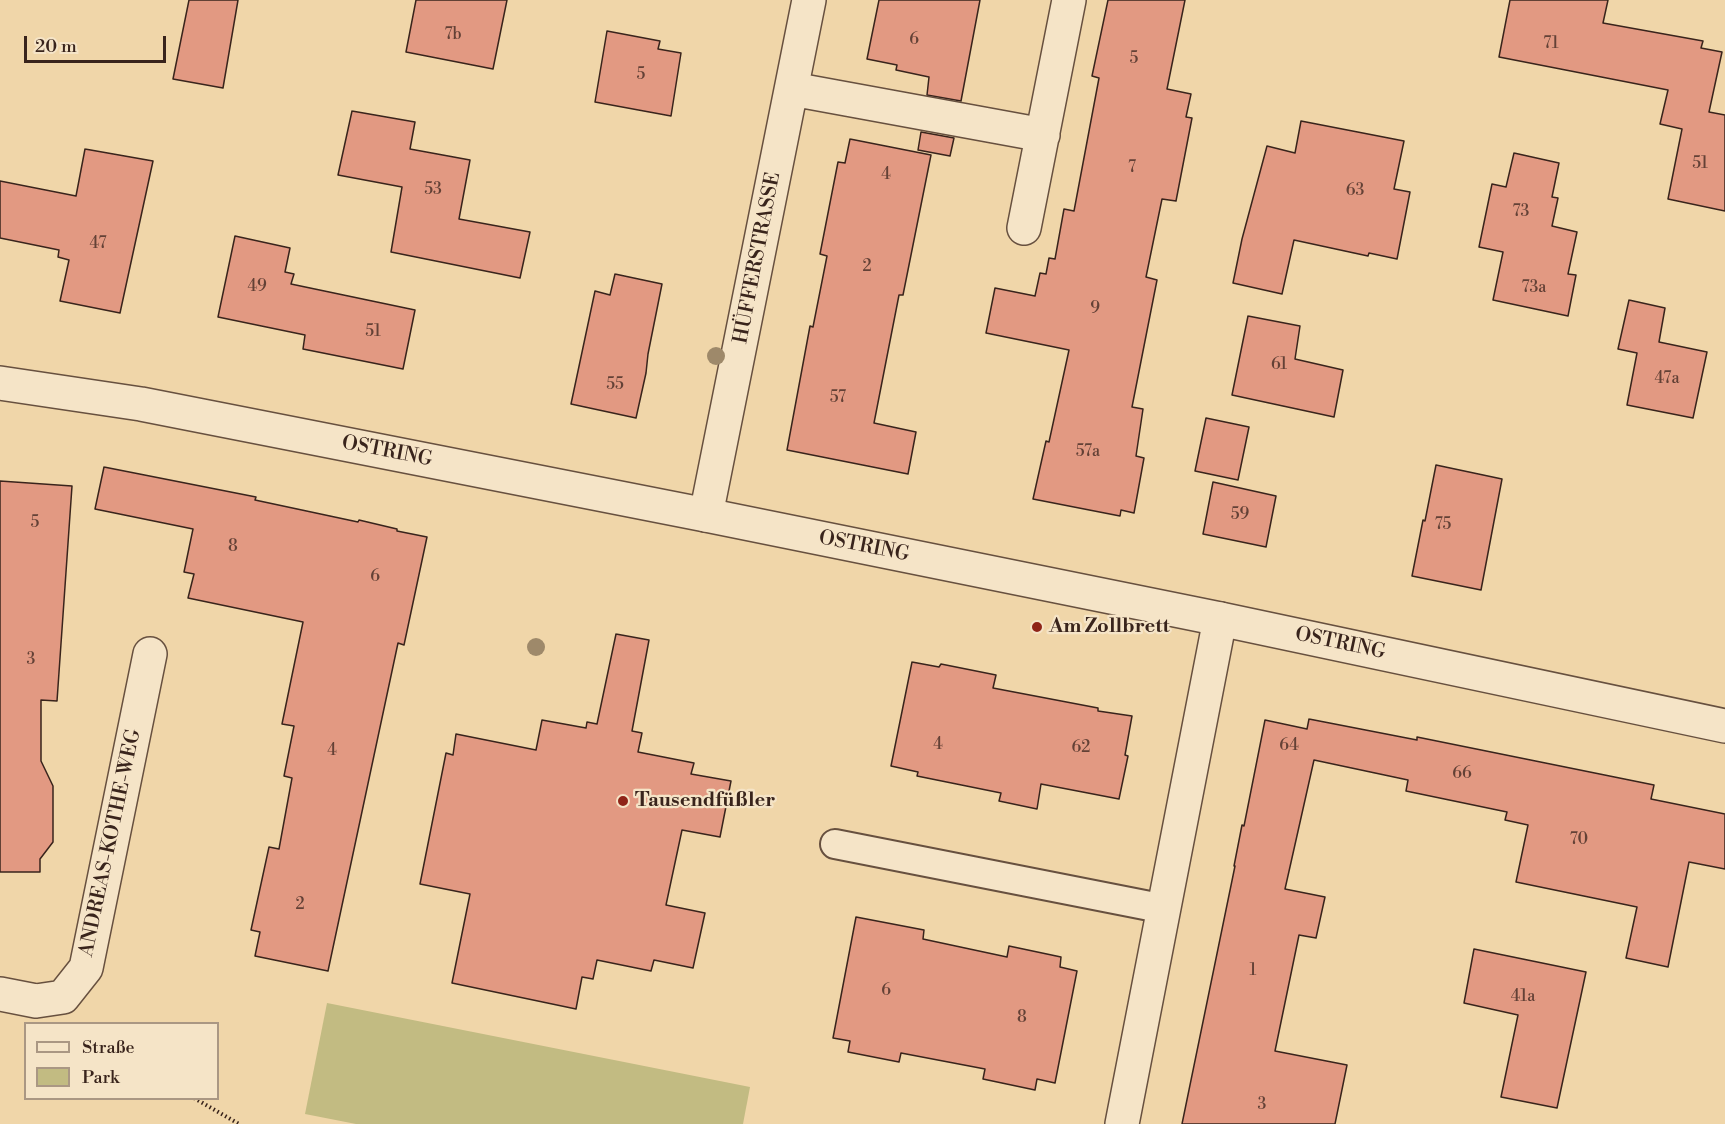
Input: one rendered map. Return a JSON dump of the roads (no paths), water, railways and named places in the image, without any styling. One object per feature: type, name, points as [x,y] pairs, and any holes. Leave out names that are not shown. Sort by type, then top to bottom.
[{"type":"street","name":"HÜFFERSTRASSE","points":[[706,515],[809,0]]},
{"type":"street","points":[[1024,228],[1069,0]]},
{"type":"street","points":[[792,89],[1043,135]]},
{"type":"street","name":"OSTRING","points":[[0,382],[141,404],[706,515],[1220,619],[1725,726]]},
{"type":"street","points":[[1122,1124],[1220,619]]},
{"type":"street","name":"ANDREAS-KOTHE-WEG","points":[[0,994],[36,1001],[63,997],[86,968],[150,654]]},
{"type":"lane","points":[[835,844],[1164,909]]},
{"type":"place","name":"Am Zollbrett","points":[[1037,627]]},
{"type":"place","name":"Tausendfüßler","points":[[623,801]]}]
